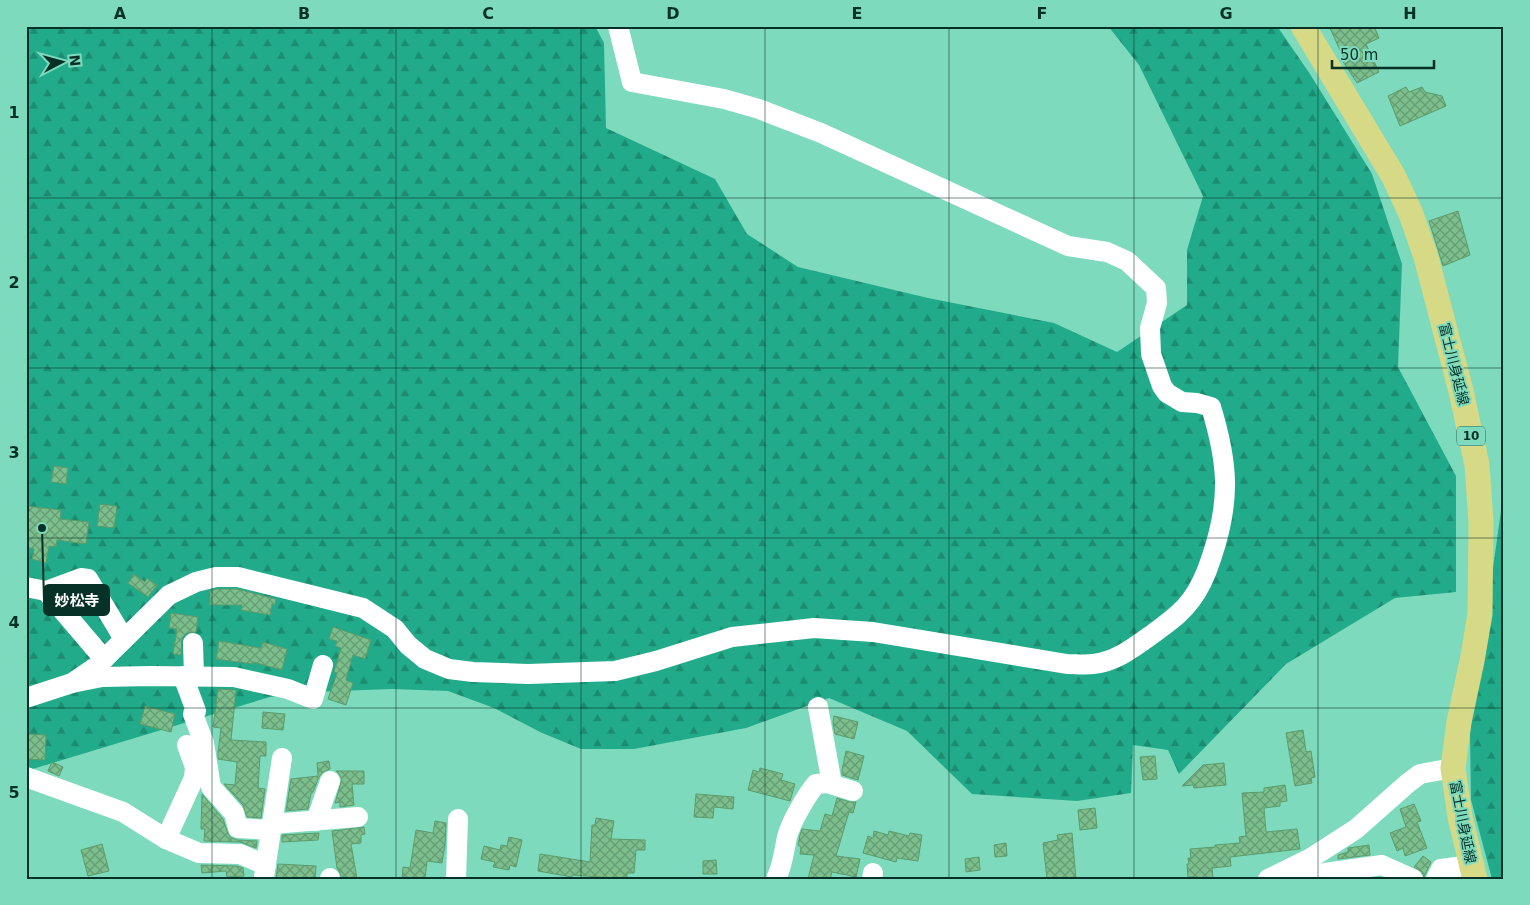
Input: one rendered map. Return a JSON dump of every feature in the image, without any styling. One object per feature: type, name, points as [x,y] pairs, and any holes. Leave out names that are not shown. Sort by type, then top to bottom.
[{"type":"main road","name":"富士川身延線","points":[[1303,26],[1394,177],[1411,214],[1429,267],[1462,392],[1475,456],[1481,522],[1480,614],[1459,722],[1453,768],[1460,817],[1473,872]]},
{"type":"street","points":[[72,683],[97,666],[169,595],[196,582],[216,578],[238,577],[363,608],[395,629],[408,645],[425,659],[449,669],[472,672],[528,674],[615,671],[656,661],[732,637],[814,628],[873,632],[1067,664],[1095,664],[1111,660],[1133,648],[1177,616],[1191,600],[1204,579],[1221,530],[1226,499],[1226,482],[1220,438],[1210,407],[1197,403],[1182,402],[1167,393],[1162,386],[1151,354],[1150,328],[1157,303],[1156,288],[1127,261],[1107,252],[1068,246],[821,132],[759,108],[724,99],[632,82],[618,26]]},
{"type":"street","points":[[26,587],[46,591],[81,578],[88,579],[124,639]]},
{"type":"street","points":[[46,591],[104,659]]},
{"type":"street","points":[[166,839],[194,778],[195,744],[193,714],[196,711],[188,676],[194,643]]},
{"type":"street","points":[[26,698],[72,683],[102,677],[188,676],[234,677],[288,689],[313,698],[323,665]]},
{"type":"street","points":[[818,707],[832,784]]},
{"type":"street","points":[[195,744],[211,788],[234,813],[238,828],[272,827],[358,817]]},
{"type":"street","points":[[26,777],[123,812],[166,839],[199,853],[240,854],[265,872],[282,758]]},
{"type":"street","points":[[1268,879],[1311,858],[1356,829],[1408,782],[1420,774],[1453,768]]},
{"type":"street","points":[[316,821],[330,781]]},
{"type":"street","points":[[776,879],[781,870],[788,834],[808,794],[816,784],[827,783],[853,791]]},
{"type":"street","points":[[456,879],[458,819]]},
{"type":"street","points":[[1298,879],[1382,865],[1413,879]]},
{"type":"street","points":[[1436,879],[1441,869],[1473,872]]},
{"type":"green space","points":[[26,26],[595,26],[604,43],[606,128],[715,179],[747,234],[798,267],[928,298],[1054,323],[1117,352],[1187,305],[1187,250],[1203,196],[1139,65],[1108,26],[1277,26],[1310,74],[1372,174],[1402,264],[1398,367],[1456,476],[1456,592],[1395,598],[1286,664],[1179,774],[1168,750],[1133,745],[1131,793],[1077,801],[972,794],[907,731],[829,698],[746,728],[634,749],[581,749],[540,732],[494,708],[448,691],[392,689],[310,692],[270,697],[26,771],[26,641],[29,637],[29,601],[26,589]]},
{"type":"green space","points":[[1504,489],[1504,879],[1492,879],[1471,800],[1470,733]]},
{"type":"building","points":[[1329,26],[1374,26],[1379,38],[1366,44],[1379,72],[1357,83],[1342,60],[1344,59]]},
{"type":"building","points":[[1406,87],[1409,92],[1422,87],[1425,92],[1442,96],[1446,106],[1400,126],[1388,96]]},
{"type":"building","points":[[1458,211],[1470,255],[1443,266],[1429,221]]},
{"type":"building","points":[[54,466],[68,468],[66,484],[51,482]]},
{"type":"building","points":[[100,504],[117,506],[114,528],[97,526]]},
{"type":"building","points":[[26,506],[61,510],[60,519],[89,522],[86,544],[57,540],[56,547],[49,546],[46,563],[32,559],[34,549],[26,547]]},
{"type":"building","points":[[134,574],[145,582],[147,578],[157,585],[148,597],[128,583]]},
{"type":"building","points":[[237,589],[276,599],[275,605],[272,604],[270,615],[241,610],[242,605],[210,605],[210,591]]},
{"type":"building","points":[[171,613],[198,617],[196,632],[187,633],[182,638],[181,655],[173,654],[177,629],[169,628]]},
{"type":"building","points":[[333,627],[371,640],[365,659],[353,655],[346,680],[353,683],[346,705],[328,699],[337,673],[334,672],[341,648],[335,646],[337,641],[329,639]]},
{"type":"building","points":[[219,641],[261,648],[263,642],[287,649],[282,670],[253,662],[253,664],[216,659]]},
{"type":"building","points":[[218,689],[236,690],[231,740],[266,742],[266,756],[260,756],[258,788],[265,789],[261,818],[247,817],[243,805],[224,784],[235,785],[237,762],[218,759],[221,728],[213,727]]},
{"type":"building","points":[[145,706],[175,714],[171,732],[140,724]]},
{"type":"building","points":[[263,712],[285,714],[283,730],[262,728]]},
{"type":"building","points":[[834,716],[858,722],[854,739],[835,734]]},
{"type":"building","points":[[1303,730],[1306,752],[1311,751],[1315,777],[1311,778],[1312,783],[1295,786],[1286,733]]},
{"type":"building","points":[[26,734],[46,735],[45,760],[26,759]]},
{"type":"building","points":[[846,751],[864,756],[858,780],[842,775]]},
{"type":"building","points":[[1155,756],[1157,779],[1143,780],[1140,757]]},
{"type":"building","points":[[329,761],[330,769],[323,772],[319,777],[311,793],[308,809],[286,811],[291,779],[318,776],[317,763]]},
{"type":"building","points":[[52,762],[63,767],[59,776],[48,771]]},
{"type":"building","points":[[1224,763],[1226,785],[1194,788],[1193,785],[1182,786],[1203,765]]},
{"type":"building","points":[[760,768],[783,774],[781,780],[795,784],[790,801],[748,790],[753,770],[759,772]]},
{"type":"building","points":[[336,771],[364,771],[364,784],[352,784],[354,805],[340,807],[340,802],[335,803],[342,779]]},
{"type":"building","points":[[1285,785],[1287,801],[1280,802],[1280,806],[1264,808],[1266,832],[1297,829],[1300,849],[1230,857],[1231,866],[1212,868],[1213,878],[1188,877],[1187,864],[1189,864],[1188,858],[1191,858],[1190,849],[1240,843],[1239,837],[1246,836],[1242,793],[1264,792],[1264,788]]},
{"type":"building","points":[[202,794],[223,819],[230,837],[237,840],[257,841],[256,848],[240,842],[204,841],[205,829],[201,829]]},
{"type":"building","points":[[696,794],[734,797],[733,809],[714,807],[713,818],[694,817]]},
{"type":"building","points":[[837,798],[856,802],[853,813],[849,812],[836,856],[860,859],[856,877],[832,872],[830,879],[808,879],[814,855],[800,854],[801,847],[798,845],[802,829],[820,831],[825,814],[832,816]]},
{"type":"building","points":[[1414,804],[1421,821],[1417,822],[1427,848],[1405,856],[1403,848],[1397,851],[1390,833],[1406,827],[1400,809]]},
{"type":"building","points":[[1095,808],[1097,828],[1080,830],[1078,810]]},
{"type":"building","points":[[596,818],[614,821],[611,839],[645,840],[645,850],[636,850],[634,873],[627,873],[627,879],[601,879],[601,877],[572,875],[572,877],[538,871],[540,854],[590,862],[592,825],[595,825]]},
{"type":"building","points":[[435,821],[446,823],[442,863],[427,861],[425,879],[402,879],[403,867],[410,868],[416,830],[433,833]]},
{"type":"building","points":[[364,827],[365,834],[361,835],[361,843],[351,844],[357,879],[342,879],[337,868],[332,831]]},
{"type":"building","points":[[874,831],[888,835],[889,831],[909,836],[910,833],[922,835],[918,861],[897,858],[896,862],[863,853],[868,836],[873,838]]},
{"type":"building","points":[[319,833],[318,840],[282,842],[282,835]]},
{"type":"building","points":[[1072,833],[1076,879],[1047,879],[1043,843],[1058,840],[1057,835]]},
{"type":"building","points":[[509,837],[522,840],[516,867],[510,865],[509,870],[493,867],[495,862],[481,859],[484,846],[500,850],[501,845],[507,846]]},
{"type":"building","points":[[1006,843],[1007,856],[995,857],[994,845]]},
{"type":"building","points":[[102,844],[109,871],[88,876],[81,850]]},
{"type":"building","points":[[1369,845],[1370,855],[1338,859],[1338,855],[1348,852],[1348,848]]},
{"type":"building","points":[[1423,856],[1431,862],[1424,877],[1422,872],[1414,867]]},
{"type":"building","points":[[979,857],[980,870],[966,872],[965,859]]},
{"type":"building","points":[[716,860],[717,874],[703,874],[703,861]]},
{"type":"building","points":[[278,864],[316,866],[315,879],[276,879]]},
{"type":"building","points":[[201,865],[237,866],[243,868],[244,876],[227,877],[226,871],[202,873]]},
{"type":"place","name":"妙松寺","points":[[42,528]]}]
